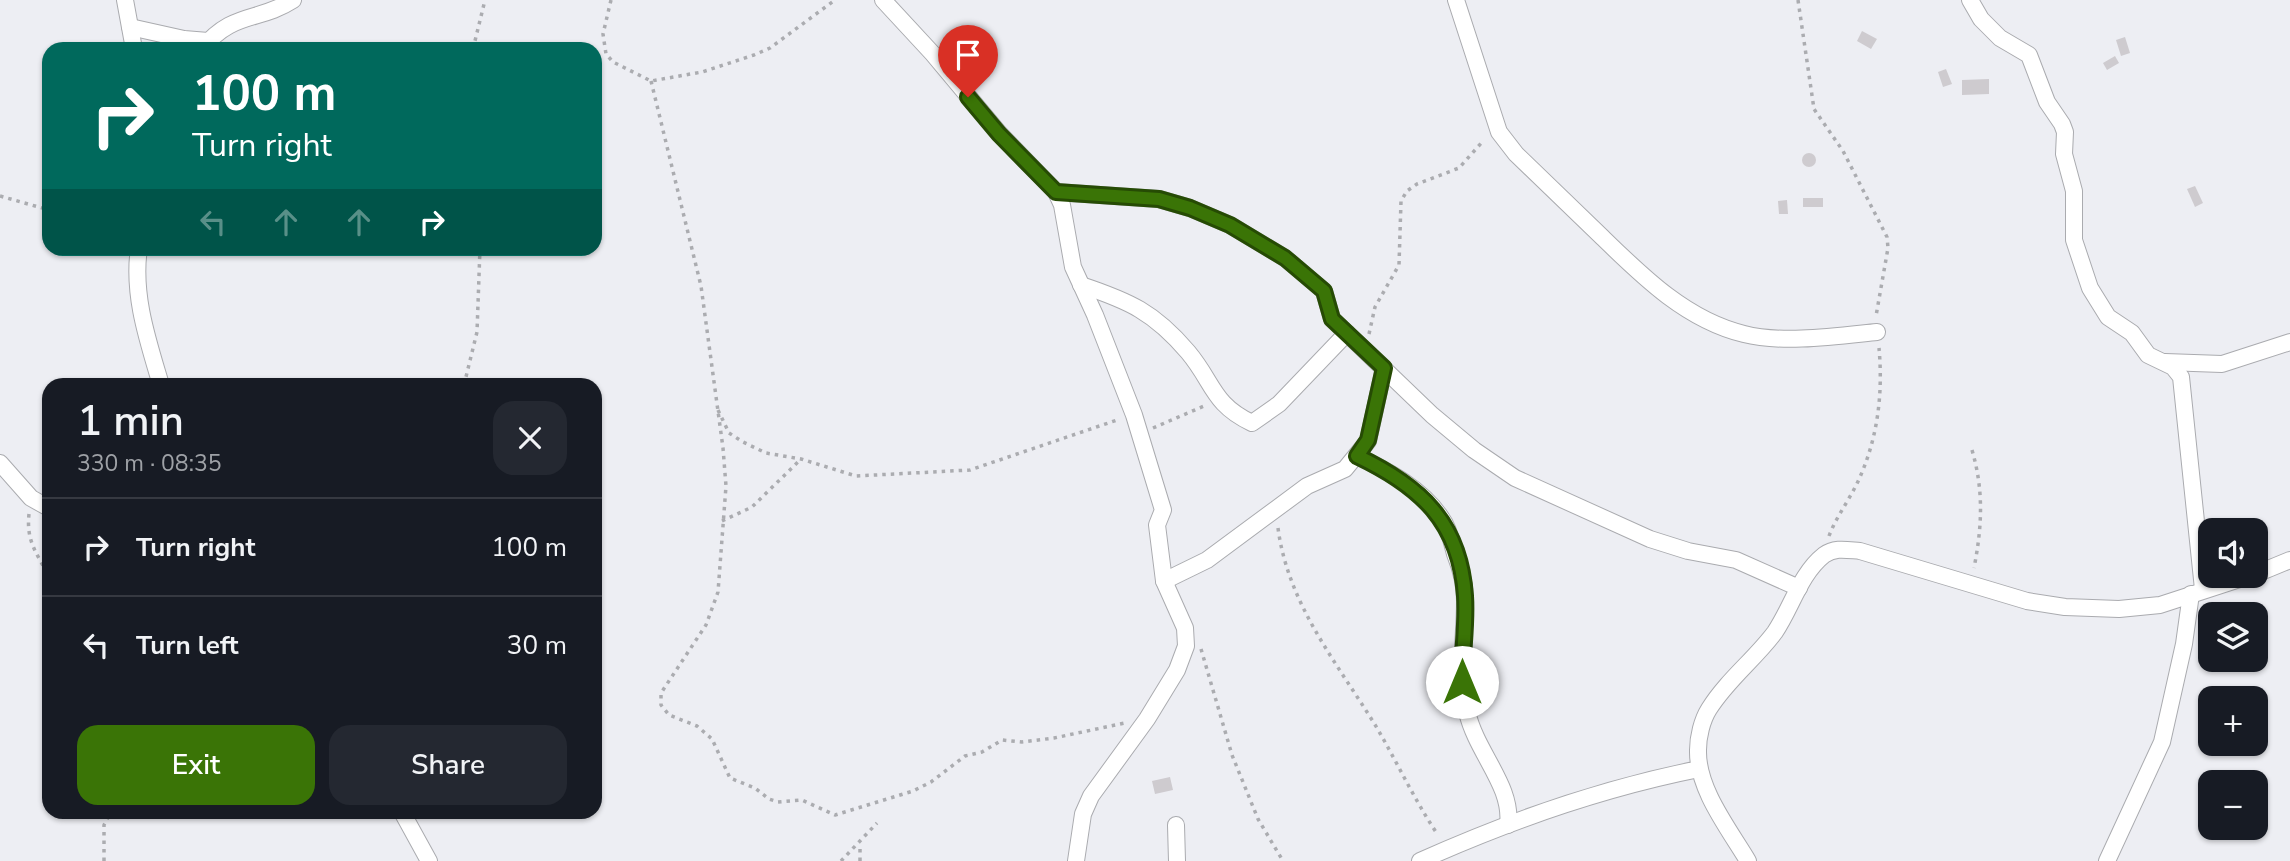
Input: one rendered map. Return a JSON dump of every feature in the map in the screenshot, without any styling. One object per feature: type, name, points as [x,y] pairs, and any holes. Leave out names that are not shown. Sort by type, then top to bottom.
[{"type":"street","points":[[125,0],[133,42]]},
{"type":"street","points":[[209,42],[233,22],[293,0]]},
{"type":"street","points":[[883,0],[933,54],[999,134],[1056,192],[1062,205],[1073,267],[1134,415],[1163,510],[1157,525],[1164,581],[1186,633],[1186,646],[1177,670],[1147,719],[1091,796],[1083,814],[1076,861]]},
{"type":"street","points":[[1456,0],[1499,132],[1516,154],[1639,274],[1680,304],[1711,322],[1745,335],[1784,337],[1877,332]]},
{"type":"street","points":[[1970,0],[1981,19],[2000,38],[2029,55],[2047,102],[2062,124],[2065,132],[2064,154],[2073,179],[2074,240],[2090,288],[2108,317],[2132,333],[2148,355],[2165,362],[2178,371],[2180,377],[2197,592],[2162,742],[2151,771],[2107,861]]},
{"type":"street","points":[[130,27],[194,42]]},
{"type":"street","points":[[1056,192],[1159,199],[1190,208],[1230,225],[1285,258],[1324,291],[1332,319],[1432,415],[1474,450],[1515,478],[1650,539],[1688,551],[1736,560],[1799,588]]},
{"type":"street","points":[[138,256],[137,279],[141,311],[159,378]]},
{"type":"street","points":[[1081,285],[1122,298],[1147,314],[1188,351],[1219,399],[1230,411],[1252,422],[1262,418],[1347,333]]},
{"type":"street","points":[[2165,362],[2222,364],[2290,342]]},
{"type":"street","points":[[1164,581],[1207,560],[1307,486],[1345,469],[1368,440],[1384,368]]},
{"type":"street","points":[[1357,456],[1389,471],[1413,489],[1443,519],[1462,573],[1465,597],[1462,682],[1467,712],[1482,755],[1506,792],[1510,810],[1508,825]]},
{"type":"street","points":[[0,463],[32,498],[42,504]]},
{"type":"street","points":[[1748,861],[1707,789],[1699,769],[1698,749],[1707,712],[1776,630],[1799,588],[1824,555],[1838,549],[1860,551],[2027,601],[2065,607],[2119,608],[2160,605],[2210,588]]},
{"type":"street","points":[[2268,569],[2290,559]]},
{"type":"street","points":[[1420,861],[1508,825],[1632,783],[1699,769]]},
{"type":"street","points":[[406,819],[429,861]]},
{"type":"street","points":[[1176,825],[1177,861]]},
{"type":"street","points":[[1079,833],[1090,861]]},
{"type":"path","points":[[475,42],[485,0]]},
{"type":"path","points":[[611,0],[603,34],[606,54],[613,62],[651,81],[702,72],[762,51],[835,0]]},
{"type":"path","points":[[1798,0],[1814,109],[1843,151],[1888,237],[1876,313],[1881,397],[1877,426],[1860,477],[1835,522],[1824,555]]},
{"type":"path","points":[[651,81],[701,286],[726,486],[718,592],[706,625],[660,693],[661,705],[669,715],[697,726],[712,738],[730,778],[755,788],[769,799],[778,802],[802,800],[835,815],[922,787],[965,756],[982,752],[1002,740],[1022,742],[1054,738],[1147,719]]},
{"type":"path","points":[[1366,350],[1375,307],[1399,265],[1401,201],[1407,191],[1417,184],[1460,168],[1482,141],[1499,132]]},
{"type":"path","points":[[0,196],[42,208]]},
{"type":"path","points":[[466,378],[477,332],[480,256]]},
{"type":"path","points":[[1142,443],[1150,429],[1219,399]]},
{"type":"path","points":[[716,404],[729,433],[743,442],[766,453],[802,459],[856,476],[947,473],[995,463],[1134,415]]},
{"type":"path","points":[[1971,584],[1982,508],[1979,474],[1972,450]]},
{"type":"path","points":[[722,521],[752,506],[802,459]]},
{"type":"path","points":[[32,498],[27,531],[42,562]]},
{"type":"path","points":[[1275,509],[1286,568],[1307,618],[1354,691],[1446,849]]},
{"type":"path","points":[[1186,633],[1203,652],[1232,755],[1258,819],[1283,861]]},
{"type":"path","points":[[104,861],[104,825],[107,819]]},
{"type":"path","points":[[841,861],[877,823]]},
{"type":"path","points":[[860,842],[860,861]]},
{"type":"building","points":[[1862,31],[1877,39],[1871,49],[1857,41]]},
{"type":"building","points":[[2125,37],[2130,53],[2121,56],[2116,40]]},
{"type":"building","points":[[2115,56],[2119,63],[2107,70],[2103,63]]},
{"type":"building","points":[[1946,69],[1952,84],[1943,87],[1938,72]]},
{"type":"building","points":[[1989,79],[1989,94],[1962,95],[1962,80]]},
{"type":"building","points":[[1809,153],[1814,155],[1814,165],[1809,167],[1804,165],[1802,160],[1804,155]]},
{"type":"building","points":[[2195,186],[2203,203],[2195,207],[2187,189]]},
{"type":"building","points":[[1803,198],[1823,198],[1823,207],[1803,207]]},
{"type":"building","points":[[1787,200],[1788,214],[1779,214],[1778,201]]},
{"type":"building","points":[[1170,777],[1173,790],[1155,794],[1152,781]]},
{"type":"route","points":[[968,97],[999,134],[1056,192],[1159,199],[1190,208],[1230,225],[1266,246],[1285,258],[1324,291],[1332,319],[1384,368],[1368,440],[1357,456],[1389,471],[1413,489],[1443,519],[1462,573],[1465,597],[1462,682]]}]
